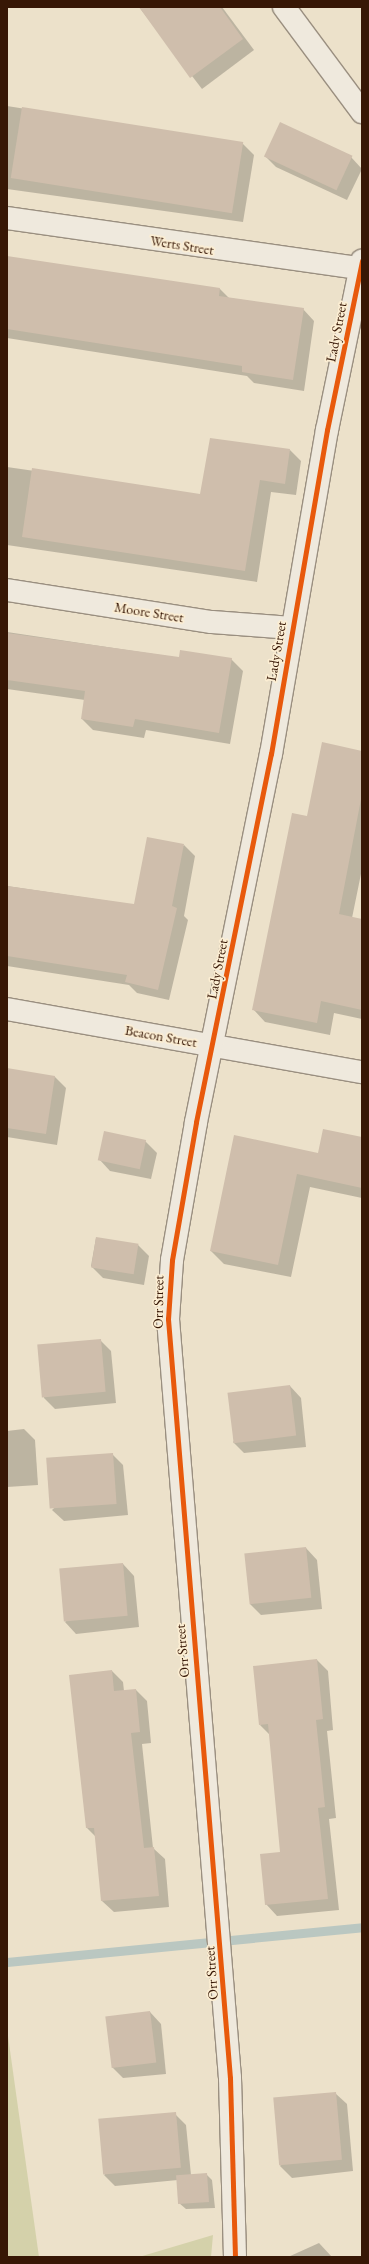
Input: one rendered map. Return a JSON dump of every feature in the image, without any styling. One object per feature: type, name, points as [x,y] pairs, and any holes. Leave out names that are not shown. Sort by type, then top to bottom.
[{"type":"street","points":[[284,7],[362,112]]},
{"type":"street","name":"Werts Street","points":[[7,218],[360,265]]},
{"type":"street","name":"Lady Street","points":[[214,1046],[271,754],[327,430],[353,312],[360,265]]},
{"type":"street","name":"Moore Street","points":[[7,590],[212,622],[292,628]]},
{"type":"street","name":"Beacon Street","points":[[7,1009],[362,1072]]},
{"type":"street","name":"Orr Street","points":[[214,1046],[196,1122],[172,1260],[168,1319],[221,1949],[230,2078],[235,2257]]},
{"type":"shaded area","points":[[7,2029],[39,2257],[7,2257]]},
{"type":"shaded area","points":[[213,2235],[211,2257],[139,2257]]},
{"type":"building","points":[[139,7],[220,7],[243,39],[190,78]]},
{"type":"building","points":[[22,107],[243,142],[232,213],[11,178]]},
{"type":"building","points":[[280,122],[353,156],[336,190],[264,156]]},
{"type":"building","points":[[7,256],[220,288],[219,296],[304,308],[293,380],[242,372],[242,366],[7,329]]},
{"type":"building","points":[[210,438],[290,449],[285,484],[260,480],[245,571],[22,537],[32,468],[200,494]]},
{"type":"building","points":[[7,633],[179,657],[180,650],[232,658],[219,733],[135,719],[133,727],[81,719],[85,691],[7,680]]},
{"type":"building","points":[[322,742],[362,751],[362,794],[339,914],[362,919],[362,1010],[321,1001],[317,1023],[252,1010],[292,813],[307,816]]},
{"type":"building","points":[[147,837],[184,844],[172,906],[177,908],[158,990],[125,982],[127,975],[7,956],[7,886],[134,904]]},
{"type":"building","points":[[7,1068],[55,1076],[46,1134],[7,1128]]},
{"type":"building","points":[[323,1129],[362,1137],[362,1188],[297,1174],[278,1265],[210,1251],[234,1135],[318,1153]]},
{"type":"building","points":[[104,1131],[146,1140],[140,1169],[98,1160]]},
{"type":"building","points":[[96,1237],[138,1244],[134,1274],[91,1268]]},
{"type":"building","points":[[101,1339],[106,1392],[42,1397],[37,1345]]},
{"type":"building","points":[[290,1385],[296,1436],[234,1443],[227,1393]]},
{"type":"building","points":[[113,1453],[117,1504],[50,1509],[46,1458]]},
{"type":"building","points":[[306,1547],[311,1598],[250,1604],[244,1553]]},
{"type":"building","points":[[123,1563],[128,1616],[64,1621],[59,1569]]},
{"type":"building","points":[[317,1659],[323,1719],[316,1720],[325,1807],[318,1808],[328,1899],[265,1905],[260,1854],[280,1852],[268,1724],[259,1725],[253,1666]]},
{"type":"building","points":[[112,1670],[114,1691],[136,1689],[140,1732],[131,1733],[144,1848],[154,1847],[159,1896],[101,1901],[94,1828],[86,1828],[69,1675]]},
{"type":"building","points":[[150,2011],[156,2063],[112,2068],[105,2016]]},
{"type":"building","points":[[336,2092],[342,2160],[279,2165],[273,2097]]},
{"type":"building","points":[[176,2112],[181,2168],[103,2175],[98,2119]]},
{"type":"building","points":[[207,2173],[209,2202],[178,2204],[176,2175]]},
{"type":"waterway","points":[[7,1962],[362,1927]]},
{"type":"cycle path","points":[[235,2257],[230,2078],[168,1319],[172,1260],[196,1122],[271,754],[327,430],[362,261]]}]
